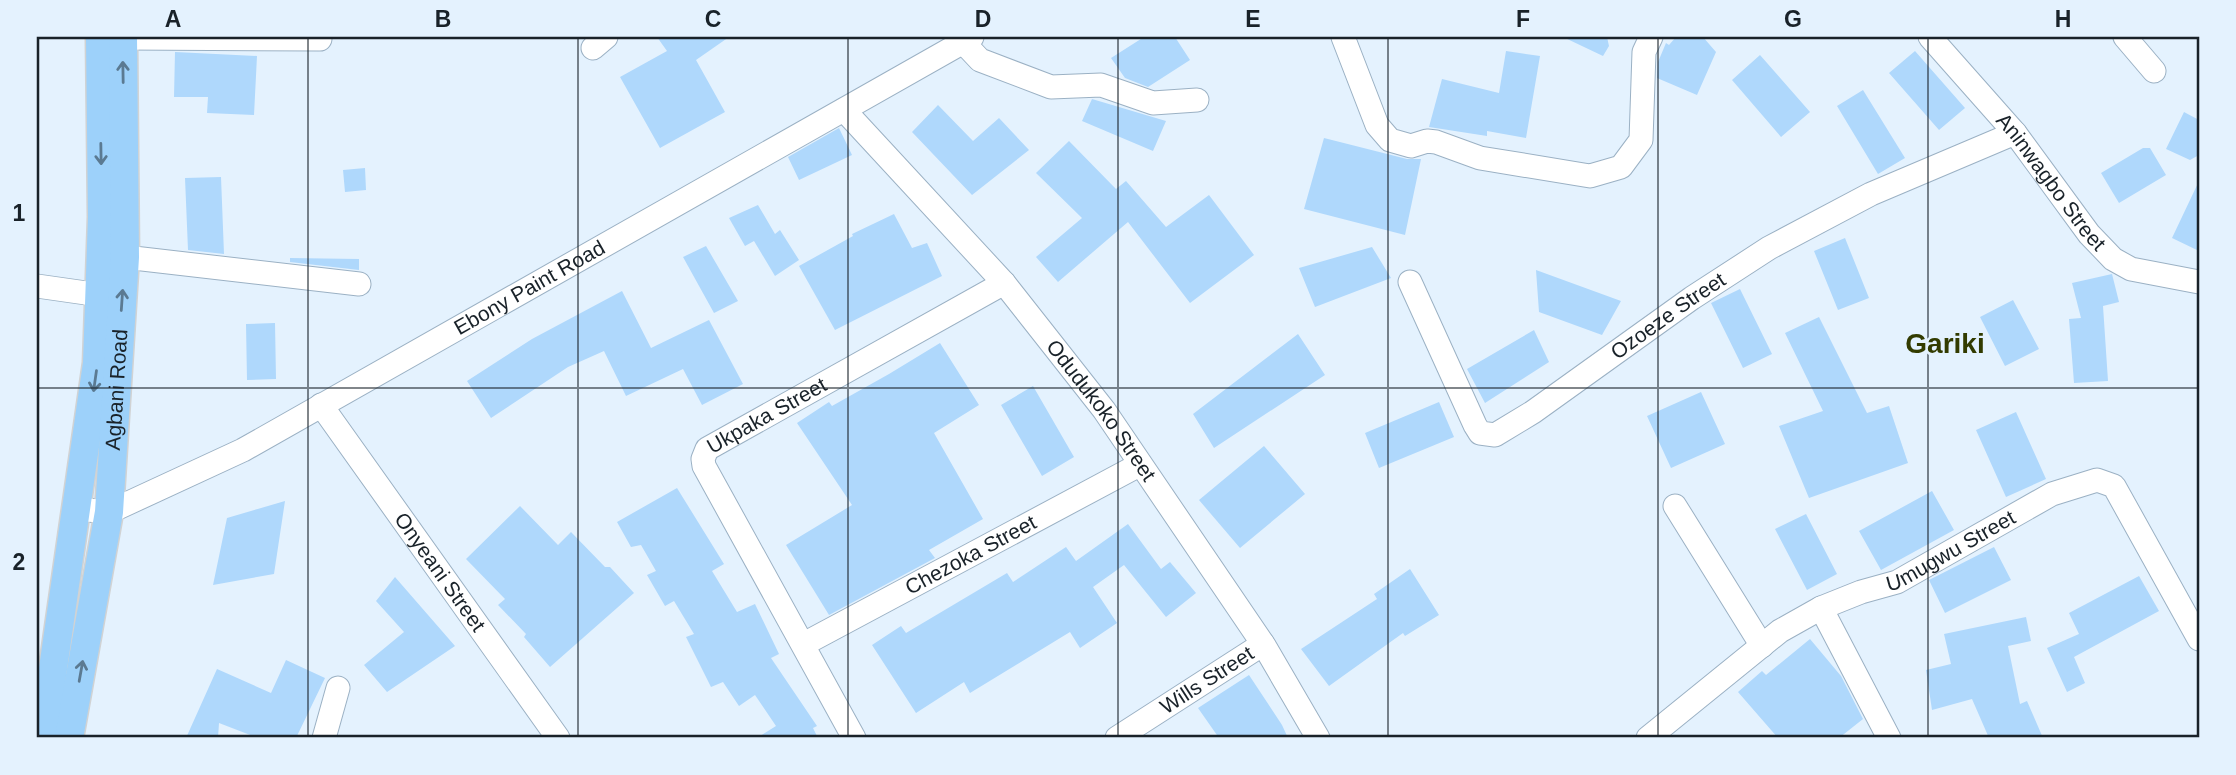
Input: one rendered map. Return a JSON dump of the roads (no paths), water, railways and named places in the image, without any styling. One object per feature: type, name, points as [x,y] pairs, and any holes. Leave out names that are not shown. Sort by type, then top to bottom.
[{"type":"main road","name":"Agbani Road","points":[[43,738],[97,363],[100,295],[100,37]]},
{"type":"main road","name":"Agbani Road","points":[[69,738],[109,512],[125,257],[123,37]]},
{"type":"street","points":[[123,37],[320,39]]},
{"type":"street","points":[[1343,37],[1377,125],[1390,141],[1411,146],[1427,141],[1436,142],[1480,158],[1590,176],[1621,167],[1641,140],[1644,120],[1643,67],[1651,37]]},
{"type":"street","name":"Aninwagbo Street","points":[[1930,37],[2015,133],[2090,234],[2113,259],[2131,269],[2199,282]]},
{"type":"street","points":[[2125,37],[2154,71]]},
{"type":"street","points":[[968,39],[981,60],[1051,87],[1101,85],[1153,103],[1197,100]]},
{"type":"street","name":"Ebony Paint Road","points":[[109,512],[243,450],[968,39]]},
{"type":"street","name":"Odudukoko Street","points":[[844,110],[1004,283],[1104,410],[1263,644],[1318,738]]},
{"type":"street","name":"Ozoeze Street","points":[[1410,282],[1475,425],[1480,433],[1494,435],[1534,412],[1692,298],[1769,248],[1871,194],[1946,165],[2015,133]]},
{"type":"street","points":[[125,257],[359,284]]},
{"type":"street","name":"Ukpaka Street","points":[[854,738],[704,466],[704,454],[707,449],[1004,283]]},
{"type":"street","points":[[37,286],[100,295]]},
{"type":"street","name":"Onyeani Street","points":[[321,405],[558,738]]},
{"type":"street","name":"Chezoka Street","points":[[804,644],[1139,465]]},
{"type":"street","name":"Umugwu Street","points":[[1648,738],[1780,631],[1821,608],[1861,592],[1897,582],[2052,494],[2097,480],[2114,486],[2199,639]]},
{"type":"street","points":[[1675,506],[1762,646]]},
{"type":"street","points":[[77,509],[109,512]]},
{"type":"street","points":[[1821,608],[1889,738]]},
{"type":"street","name":"Wills Street","points":[[1117,738],[1263,644]]},
{"type":"street","points":[[324,738],[338,688]]},
{"type":"district","name":"Gariki","points":[[1945,343]]}]
